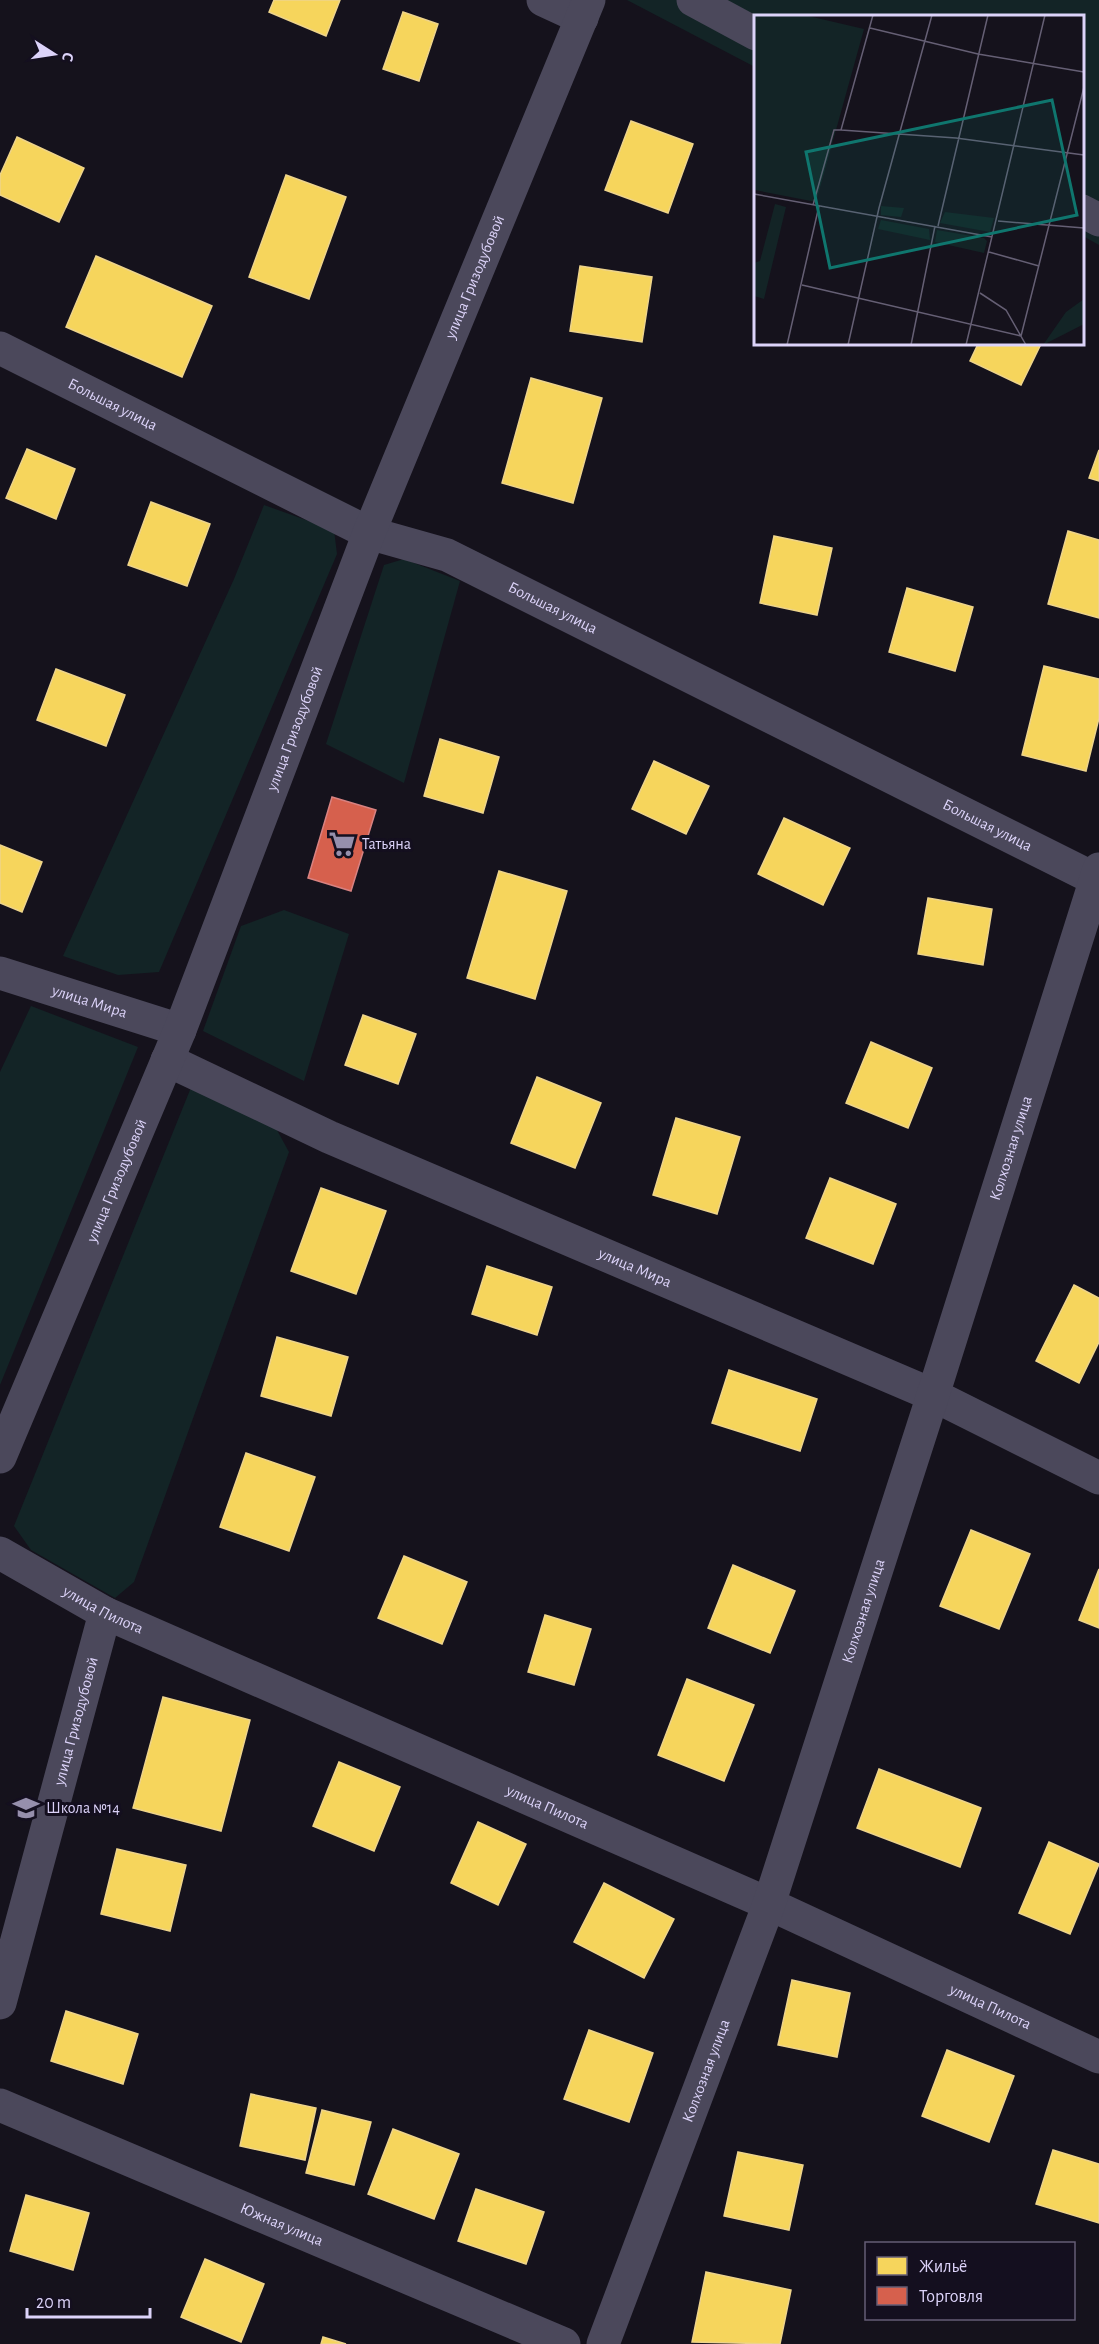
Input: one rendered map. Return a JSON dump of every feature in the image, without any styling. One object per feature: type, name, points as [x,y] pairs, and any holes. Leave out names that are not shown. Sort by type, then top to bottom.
[{"type":"street","points":[[543,0],[585,9]]},
{"type":"street","points":[[693,0],[754,33]]},
{"type":"street","name":"улица Гризодубовой","points":[[0,1456],[180,1030],[369,533],[585,9]]},
{"type":"street","points":[[1084,212],[1099,220]]},
{"type":"street","name":"Большая улица","points":[[0,348],[369,533],[447,555],[1098,877]]},
{"type":"street","name":"Колхозная улица","points":[[603,2344],[769,1904],[1098,877]]},
{"type":"street","name":"улица Мира","points":[[0,974],[180,1030]]},
{"type":"street","name":"улица Мира","points":[[167,1060],[329,1137],[933,1395],[1099,1478]]},
{"type":"street","name":"улица Пилота","points":[[0,1553],[105,1613],[769,1904],[1099,2057]]},
{"type":"street","name":"улица Гризодубовой","points":[[0,2003],[105,1613]]},
{"type":"street","name":"Южная улица","points":[[0,2105],[564,2344]]},
{"type":"shaded area","points":[[627,0],[1099,0],[1099,245],[1084,237],[1084,15],[754,15],[754,66]]},
{"type":"shaded area","points":[[264,505],[334,530],[337,554],[159,972],[118,975],[63,956],[234,579]]},
{"type":"shaded area","points":[[404,559],[460,581],[404,783],[326,744],[384,565]]},
{"type":"shaded area","points":[[284,910],[349,934],[304,1081],[203,1031],[241,926]]},
{"type":"shaded area","points":[[31,1006],[138,1047],[0,1385],[0,1072]]},
{"type":"shaded area","points":[[192,1085],[272,1121],[289,1152],[134,1582],[115,1598],[31,1550],[14,1526]]},
{"type":"building: Жильё","points":[[274,0],[340,0],[326,36],[269,12]]},
{"type":"building: Жильё","points":[[403,12],[438,24],[419,81],[383,69]]},
{"type":"building: Жильё","points":[[631,121],[693,144],[668,213],[605,190]]},
{"type":"building: Жильё","points":[[17,137],[84,168],[59,222],[0,195],[0,175]]},
{"type":"building: Жильё","points":[[286,175],[346,197],[309,299],[249,277]]},
{"type":"building: Жильё","points":[[96,256],[212,306],[182,377],[66,327]]},
{"type":"building: Жильё","points":[[580,266],[652,277],[642,342],[570,331]]},
{"type":"building: Жильё","points":[[978,345],[1041,345],[1021,385],[970,361]]},
{"type":"building: Жильё","points":[[531,378],[602,398],[573,503],[502,483]]},
{"type":"building: Жильё","points":[[27,449],[75,469],[56,519],[6,498]]},
{"type":"building: Жильё","points":[[1099,450],[1099,481],[1089,478]]},
{"type":"building: Жильё","points":[[151,502],[210,524],[187,586],[128,565]]},
{"type":"building: Жильё","points":[[1068,531],[1099,540],[1099,618],[1048,604]]},
{"type":"building: Жильё","points":[[774,536],[832,548],[817,615],[760,603]]},
{"type":"building: Жильё","points":[[907,588],[973,607],[955,671],[889,652]]},
{"type":"building: Жильё","points":[[1044,666],[1099,679],[1099,718],[1086,771],[1022,755]]},
{"type":"building: Жильё","points":[[56,669],[125,695],[106,746],[37,720]]},
{"type":"building: Жильё","points":[[440,739],[499,757],[483,813],[424,796]]},
{"type":"building: Жильё","points":[[654,761],[709,786],[686,834],[632,809]]},
{"type":"building: Жильё","points":[[784,818],[850,848],[823,905],[758,874]]},
{"type":"building: Жильё","points":[[0,845],[42,862],[22,912],[0,903]]},
{"type":"building: Жильё","points":[[499,871],[567,891],[535,999],[467,978]]},
{"type":"building: Жильё","points":[[928,898],[992,909],[983,965],[918,954]]},
{"type":"building: Жильё","points":[[363,1015],[416,1034],[398,1084],[345,1065]]},
{"type":"building: Жильё","points":[[871,1042],[932,1068],[908,1128],[846,1103]]},
{"type":"building: Жильё","points":[[537,1077],[601,1103],[575,1168],[511,1143]]},
{"type":"building: Жильё","points":[[676,1118],[740,1137],[717,1214],[653,1195]]},
{"type":"building: Жильё","points":[[830,1178],[896,1204],[873,1264],[806,1238]]},
{"type":"building: Жильё","points":[[321,1188],[386,1211],[356,1294],[291,1271]]},
{"type":"building: Жильё","points":[[487,1266],[552,1287],[537,1335],[472,1314]]},
{"type":"building: Жильё","points":[[1074,1285],[1099,1298],[1099,1342],[1079,1383],[1036,1361]]},
{"type":"building: Жильё","points":[[277,1337],[348,1357],[331,1416],[261,1396]]},
{"type":"building: Жильё","points":[[729,1370],[817,1399],[800,1451],[712,1423]]},
{"type":"building: Жильё","points":[[246,1453],[315,1477],[289,1551],[220,1527]]},
{"type":"building: Жильё","points":[[971,1530],[1030,1554],[999,1629],[940,1606]]},
{"type":"building: Жильё","points":[[404,1556],[467,1582],[442,1644],[378,1618]]},
{"type":"building: Жильё","points":[[733,1565],[795,1591],[770,1653],[708,1628]]},
{"type":"building: Жильё","points":[[1099,1569],[1099,1628],[1079,1620]]},
{"type":"building: Жильё","points":[[545,1615],[591,1629],[574,1685],[528,1672]]},
{"type":"building: Жильё","points":[[687,1679],[754,1705],[724,1781],[658,1755]]},
{"type":"building: Жильё","points":[[163,1697],[250,1720],[221,1831],[133,1808]]},
{"type":"building: Жильё","points":[[339,1762],[400,1787],[374,1851],[313,1826]]},
{"type":"building: Жильё","points":[[879,1769],[981,1808],[960,1867],[857,1828]]},
{"type":"building: Жильё","points":[[478,1822],[526,1844],[498,1905],[451,1883]]},
{"type":"building: Жильё","points":[[1049,1842],[1099,1864],[1070,1934],[1019,1913]]},
{"type":"building: Жильё","points":[[117,1849],[186,1865],[170,1931],[101,1914]]},
{"type":"building: Жильё","points":[[604,1883],[674,1919],[644,1978],[574,1942]]},
{"type":"building: Жильё","points":[[792,1980],[850,1993],[837,2057],[778,2045]]},
{"type":"building: Жильё","points":[[66,2011],[138,2034],[123,2084],[51,2061]]},
{"type":"building: Жильё","points":[[589,2030],[653,2053],[629,2122],[564,2099]]},
{"type":"building: Жильё","points":[[947,2050],[1014,2076],[989,2142],[922,2116]]},
{"type":"building: Жильё","points":[[251,2094],[316,2108],[305,2160],[240,2146]]},
{"type":"building: Жильё","points":[[322,2110],[371,2122],[354,2185],[306,2173]]},
{"type":"building: Жильё","points":[[393,2129],[459,2154],[434,2219],[368,2194]]},
{"type":"building: Жильё","points":[[1053,2150],[1099,2164],[1099,2223],[1036,2204]]},
{"type":"building: Жильё","points":[[738,2152],[803,2165],[789,2230],[724,2216]]},
{"type":"building: Жильё","points":[[476,2189],[544,2212],[526,2264],[458,2241]]},
{"type":"building: Жильё","points":[[26,2195],[89,2213],[73,2270],[10,2251]]},
{"type":"building: Жильё","points":[[205,2259],[264,2284],[241,2342],[181,2317]]},
{"type":"building: Жильё","points":[[706,2272],[791,2290],[780,2344],[692,2342]]},
{"type":"building: Жильё","points":[[323,2337],[346,2344],[321,2344]]},
{"type":"building: Торговля","name":"Татьяна","points":[[332,797],[376,810],[351,891],[308,878]]},
{"type":"place","name":"Татьяна","points":[[342,844]]},
{"type":"place","name":"Школа №14","points":[[26,1808]]}]
